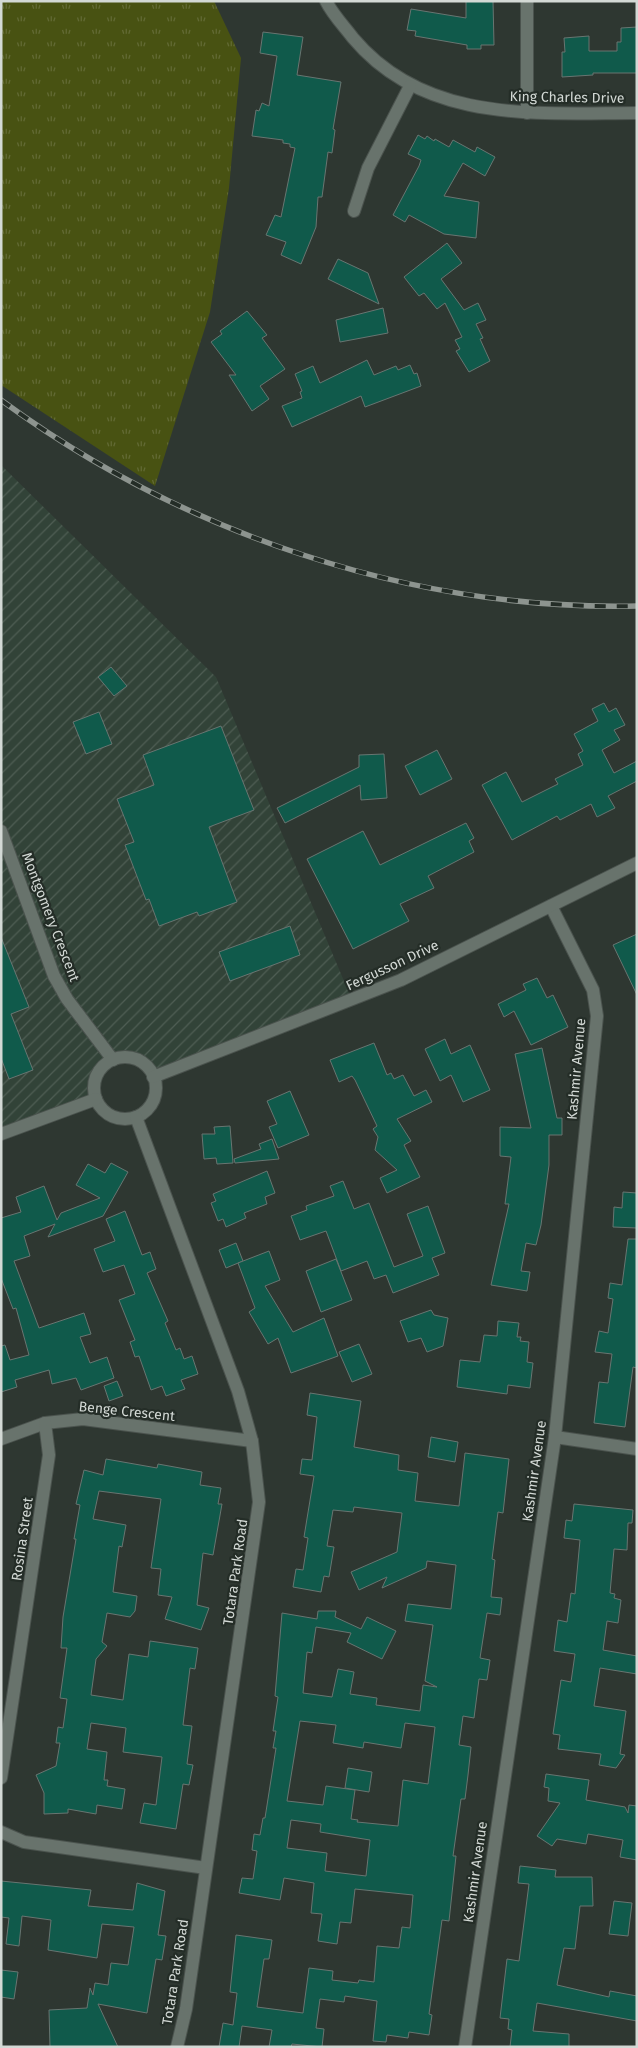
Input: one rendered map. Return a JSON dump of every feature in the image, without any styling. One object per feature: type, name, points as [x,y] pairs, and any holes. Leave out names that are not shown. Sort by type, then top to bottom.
[{"type":"street","name":"King Charles Drive","points":[[326,1],[360,46],[391,74],[427,94],[473,106],[527,113],[637,113]]},
{"type":"street","points":[[527,1],[527,113]]},
{"type":"street","points":[[354,211],[368,168],[410,86]]},
{"type":"street","name":"Montgomery Crescent","points":[[1,830],[54,976],[67,999],[113,1060]]},
{"type":"street","name":"Fergusson Drive","points":[[153,1077],[401,980],[637,863]]},
{"type":"street","name":"Kashmir Avenue","points":[[465,2047],[554,1437],[597,1016],[593,990],[551,906]]},
{"type":"street","points":[[130,1058],[140,1062],[153,1077],[155,1084],[153,1100],[149,1107],[136,1117],[117,1118],[101,1108],[96,1099],[94,1087],[96,1078],[103,1067],[113,1060],[130,1058]]},
{"type":"street","points":[[1,1134],[96,1099]]},
{"type":"street","name":"Totara Park Road","points":[[136,1117],[238,1392],[252,1441],[259,1502],[186,2009],[177,2047]]},
{"type":"street","name":"Benge Crescent","points":[[1,1439],[45,1423],[83,1419],[252,1441]]},
{"type":"street","name":"Rosina Street","points":[[1,1778],[49,1455],[45,1423]]},
{"type":"street","points":[[554,1437],[637,1449]]},
{"type":"street","points":[[1,1832],[24,1842],[206,1868]]},
{"type":"shaded area","points":[[1,465],[216,677],[352,1000],[153,1077],[140,1062],[129,1058],[113,1060],[99,1072],[94,1087],[95,1093],[1,1134]]},
{"type":"green space","points":[[1,1],[214,1],[241,58],[229,188],[210,312],[155,486],[1,385]]},
{"type":"building","points":[[466,1],[493,1],[494,45],[481,45],[481,49],[467,49],[467,45],[415,36],[416,31],[407,30],[411,9],[466,18]]},
{"type":"building","points":[[637,27],[637,73],[593,73],[593,75],[562,77],[562,52],[565,52],[564,38],[589,36],[589,51],[617,51],[617,42],[621,42],[621,28]]},
{"type":"building","points":[[263,32],[303,37],[297,75],[341,82],[333,129],[335,130],[332,153],[328,152],[322,197],[318,197],[316,227],[301,264],[281,255],[286,242],[266,235],[275,215],[281,217],[295,148],[290,147],[290,144],[283,143],[283,140],[252,136],[256,110],[259,111],[262,103],[269,106],[277,56],[260,53]]},
{"type":"building","points":[[418,135],[425,139],[427,136],[434,141],[435,139],[449,147],[453,140],[475,152],[477,147],[495,157],[485,176],[463,163],[444,196],[479,202],[476,238],[444,234],[409,215],[405,222],[393,215],[421,160],[408,154]]},
{"type":"building","points":[[447,243],[462,263],[441,279],[464,310],[478,303],[486,320],[476,324],[483,338],[480,339],[490,361],[469,372],[456,351],[460,349],[455,340],[462,337],[445,303],[437,309],[424,293],[419,296],[404,277]]},
{"type":"building","points":[[338,259],[368,273],[379,304],[328,279]]},
{"type":"building","points":[[383,308],[388,333],[340,342],[336,320]]},
{"type":"building","points":[[247,311],[267,335],[262,338],[285,369],[260,386],[269,399],[252,411],[229,375],[236,375],[211,342],[222,334],[220,331]]},
{"type":"building","points":[[367,360],[374,375],[396,366],[398,370],[410,365],[414,374],[417,373],[421,386],[365,407],[361,396],[292,427],[282,406],[302,398],[300,392],[302,391],[295,374],[313,366],[320,383]]},
{"type":"building","points":[[111,667],[127,686],[114,696],[98,677]]},
{"type":"building","points":[[604,703],[609,712],[616,708],[625,725],[614,730],[620,740],[602,750],[614,773],[637,761],[637,781],[608,796],[615,808],[597,817],[591,804],[560,820],[557,816],[512,840],[482,785],[506,772],[522,802],[558,784],[555,779],[583,765],[578,754],[583,751],[574,734],[598,721],[592,709]]},
{"type":"building","points":[[99,712],[112,744],[86,754],[73,722]]},
{"type":"building","points":[[221,726],[254,810],[209,827],[237,902],[199,916],[197,912],[159,926],[149,899],[146,900],[125,845],[134,842],[117,799],[154,785],[143,755]]},
{"type":"building","points":[[437,750],[452,779],[420,795],[405,766]]},
{"type":"building","points":[[384,754],[387,798],[361,800],[360,785],[285,823],[277,808],[359,767],[359,755]]},
{"type":"building","points":[[466,823],[474,838],[469,841],[474,852],[428,876],[434,888],[400,904],[409,921],[353,949],[307,859],[363,831],[380,865]]},
{"type":"building","points":[[290,926],[300,955],[230,981],[219,952]]},
{"type":"building","points":[[637,934],[637,995],[613,945]]},
{"type":"building","points":[[1,937],[29,1007],[11,1014],[33,1070],[9,1079],[1,1058]]},
{"type":"building","points":[[537,978],[547,998],[553,995],[568,1027],[531,1045],[514,1011],[504,1017],[498,1004],[526,990],[523,984]]},
{"type":"building","points":[[445,1039],[451,1054],[470,1045],[490,1090],[463,1102],[451,1075],[440,1081],[425,1049]]},
{"type":"building","points":[[374,1043],[387,1075],[391,1073],[394,1079],[403,1075],[414,1096],[426,1090],[432,1102],[397,1119],[411,1141],[404,1145],[420,1177],[387,1193],[380,1178],[397,1170],[375,1150],[378,1137],[373,1129],[377,1126],[355,1080],[352,1076],[339,1082],[330,1060]]},
{"type":"building","points":[[542,1048],[557,1118],[562,1118],[562,1135],[549,1135],[549,1165],[541,1225],[536,1245],[526,1243],[521,1271],[530,1272],[527,1291],[491,1285],[509,1204],[505,1204],[511,1157],[500,1156],[500,1127],[531,1128],[515,1054]]},
{"type":"building","points":[[290,1091],[309,1135],[278,1148],[269,1127],[277,1124],[267,1101]]},
{"type":"building","points":[[230,1126],[233,1163],[217,1164],[216,1158],[204,1159],[202,1134],[215,1134],[214,1127]]},
{"type":"building","points":[[272,1139],[279,1159],[235,1163],[234,1159],[261,1149],[259,1144]]},
{"type":"building","points":[[111,1163],[128,1172],[103,1216],[48,1237],[55,1224],[24,1236],[30,1256],[14,1261],[39,1328],[84,1313],[91,1334],[80,1337],[90,1363],[107,1357],[114,1378],[81,1390],[76,1378],[52,1384],[49,1370],[15,1380],[17,1387],[1,1392],[1,1346],[5,1345],[10,1360],[29,1355],[16,1308],[13,1309],[1,1278],[1,1218],[21,1212],[16,1197],[44,1186],[57,1220],[61,1213],[100,1198],[76,1185],[88,1164],[105,1173]]},
{"type":"building","points":[[267,1171],[275,1193],[265,1197],[267,1204],[244,1213],[246,1218],[226,1227],[223,1219],[218,1221],[211,1203],[216,1201],[213,1194]]},
{"type":"building","points":[[343,1181],[354,1209],[369,1203],[394,1267],[423,1256],[407,1214],[428,1206],[445,1253],[432,1258],[439,1275],[393,1293],[386,1275],[374,1279],[367,1261],[341,1271],[326,1231],[300,1240],[291,1216],[307,1210],[306,1206],[334,1196],[330,1186]]},
{"type":"building","points":[[623,1192],[637,1193],[637,1228],[613,1227],[614,1207],[622,1208]]},
{"type":"building","points":[[125,1211],[142,1255],[150,1252],[156,1269],[147,1273],[168,1321],[165,1323],[176,1350],[180,1348],[184,1359],[192,1356],[198,1374],[181,1380],[185,1389],[166,1396],[162,1386],[151,1390],[139,1356],[135,1357],[130,1342],[135,1340],[119,1300],[135,1294],[124,1265],[103,1272],[94,1249],[115,1241],[106,1219]]},
{"type":"building","points":[[628,1239],[637,1239],[637,1368],[633,1367],[625,1427],[594,1423],[599,1382],[608,1383],[612,1354],[595,1352],[599,1331],[608,1333],[613,1299],[608,1298],[610,1283],[622,1285]]},
{"type":"building","points":[[236,1243],[243,1261],[226,1268],[219,1250]]},
{"type":"building","points":[[269,1251],[280,1280],[265,1286],[293,1332],[324,1318],[338,1356],[291,1373],[278,1338],[268,1344],[249,1312],[255,1308],[238,1263]]},
{"type":"building","points":[[336,1259],[352,1300],[321,1312],[306,1271]]},
{"type":"building","points":[[431,1310],[434,1315],[448,1318],[443,1346],[427,1352],[421,1338],[408,1342],[400,1321]]},
{"type":"building","points":[[498,1321],[519,1323],[517,1337],[521,1337],[520,1341],[529,1342],[527,1362],[533,1363],[530,1388],[508,1385],[507,1394],[457,1387],[460,1360],[480,1362],[484,1335],[497,1336]]},
{"type":"building","points":[[359,1344],[372,1374],[352,1382],[339,1352]]},
{"type":"building","points":[[117,1381],[123,1396],[109,1401],[104,1386]]},
{"type":"building","points":[[310,1393],[361,1401],[354,1447],[399,1455],[398,1470],[418,1473],[415,1501],[459,1506],[465,1453],[509,1459],[503,1513],[498,1512],[492,1559],[495,1560],[491,1597],[502,1598],[500,1615],[487,1613],[480,1658],[490,1660],[487,1680],[479,1679],[474,1718],[463,1716],[459,1745],[471,1747],[465,1799],[461,1799],[453,1856],[456,1856],[449,1921],[442,1920],[429,2014],[432,2015],[429,2035],[409,2032],[408,2038],[387,2035],[386,2042],[373,2041],[377,2001],[345,1996],[344,2002],[320,1999],[316,2028],[324,2029],[322,2047],[292,2044],[291,2047],[269,2047],[272,2030],[242,2026],[239,2047],[219,2047],[223,2023],[233,2025],[237,1993],[230,1992],[236,1935],[272,1940],[269,1959],[264,1959],[257,2007],[303,2013],[309,1968],[333,1971],[332,1980],[358,1983],[359,1980],[374,1982],[377,1946],[399,1948],[402,1927],[410,1928],[413,1895],[355,1889],[351,1923],[340,1922],[337,1944],[318,1941],[322,1914],[311,1913],[314,1883],[284,1878],[280,1900],[239,1893],[242,1878],[253,1879],[257,1851],[252,1850],[254,1834],[260,1835],[263,1818],[265,1818],[276,1748],[273,1748],[276,1731],[273,1731],[278,1697],[275,1696],[282,1613],[317,1619],[318,1611],[336,1611],[335,1617],[361,1629],[367,1617],[396,1631],[382,1659],[347,1642],[351,1633],[316,1627],[312,1653],[307,1652],[303,1693],[332,1697],[338,1669],[354,1672],[350,1694],[377,1698],[376,1705],[420,1711],[423,1685],[437,1687],[425,1681],[433,1625],[405,1621],[408,1604],[451,1609],[456,1565],[427,1561],[426,1568],[382,1588],[387,1577],[359,1590],[351,1572],[397,1552],[402,1513],[354,1507],[353,1512],[333,1510],[327,1546],[334,1547],[329,1577],[324,1576],[321,1592],[293,1587],[296,1569],[303,1570],[308,1538],[304,1537],[314,1476],[300,1474],[302,1459],[312,1460],[317,1417],[307,1415]],"holes":[[[300,1721],[336,1725],[333,1743],[363,1748],[364,1742],[401,1748],[405,1723],[435,1727],[428,1784],[403,1780],[398,1826],[357,1822],[358,1820],[351,1819],[355,1790],[326,1786],[323,1805],[287,1801]],[[291,1820],[321,1824],[320,1832],[370,1840],[366,1876],[325,1871],[327,1853],[287,1848]]]},
{"type":"building","points":[[431,1437],[458,1442],[455,1462],[428,1457]]},
{"type":"building","points":[[106,1459],[157,1468],[158,1464],[202,1472],[200,1485],[221,1488],[218,1504],[222,1504],[213,1555],[203,1553],[197,1605],[209,1608],[201,1630],[165,1619],[172,1597],[158,1595],[161,1569],[151,1568],[161,1499],[99,1491],[93,1519],[126,1525],[122,1547],[119,1546],[113,1592],[137,1596],[135,1611],[130,1617],[107,1613],[102,1642],[107,1646],[96,1659],[91,1695],[123,1700],[129,1654],[148,1657],[150,1641],[198,1648],[195,1669],[190,1668],[183,1725],[192,1726],[187,1764],[193,1765],[189,1785],[183,1784],[176,1829],[140,1823],[144,1803],[156,1805],[162,1757],[123,1752],[126,1728],[91,1723],[87,1749],[107,1752],[104,1780],[108,1780],[107,1786],[125,1789],[122,1809],[97,1805],[96,1814],[68,1809],[68,1813],[44,1814],[44,1793],[36,1775],[56,1766],[60,1743],[56,1743],[58,1727],[63,1728],[67,1699],[60,1698],[67,1648],[61,1648],[63,1617],[80,1505],[76,1504],[84,1470],[103,1475]]},
{"type":"building","points":[[574,1504],[633,1510],[632,1523],[628,1523],[627,1550],[614,1549],[610,1593],[615,1594],[614,1598],[621,1600],[618,1623],[607,1621],[603,1650],[637,1656],[637,1674],[600,1668],[594,1706],[626,1711],[620,1754],[625,1755],[616,1768],[599,1765],[601,1754],[558,1749],[560,1735],[553,1734],[561,1680],[571,1682],[575,1654],[554,1651],[558,1620],[567,1622],[571,1593],[575,1594],[580,1540],[564,1538],[566,1520],[572,1521]]},
{"type":"building","points":[[348,1768],[372,1772],[369,1792],[345,1788]]},
{"type":"building","points":[[546,1774],[589,1780],[586,1800],[625,1807],[628,1813],[629,1805],[637,1806],[637,1860],[620,1857],[623,1840],[588,1834],[586,1844],[557,1839],[552,1846],[537,1836],[560,1803],[548,1801],[549,1788],[544,1787]]},
{"type":"building","points":[[520,1866],[556,1870],[555,1877],[592,1877],[593,1906],[580,1906],[575,1949],[564,1948],[557,1985],[609,1997],[610,1991],[637,1996],[637,2021],[537,2003],[533,2031],[569,2034],[569,2047],[510,2047],[512,2030],[508,2029],[509,2019],[500,2018],[507,1959],[519,1961],[529,1884],[518,1883]]},
{"type":"building","points":[[1,1881],[91,1890],[88,1906],[133,1910],[137,1883],[165,1891],[158,1935],[166,1936],[162,1960],[156,1959],[147,2013],[98,2004],[118,2047],[50,2047],[49,2010],[87,2008],[90,1988],[93,1995],[95,1983],[108,1985],[111,1963],[128,1965],[134,1927],[102,1924],[97,1958],[48,1950],[51,1920],[22,1916],[19,1946],[6,1944],[9,1918],[1,1917]]},
{"type":"building","points":[[614,1901],[632,1903],[628,1936],[609,1934]]},
{"type":"building","points":[[1,1970],[18,1972],[14,1999],[1,1997]]},
{"type":"railway","points":[[1,400],[71,447],[145,489],[222,525],[302,555],[385,578],[468,595],[552,604],[637,606]]}]
